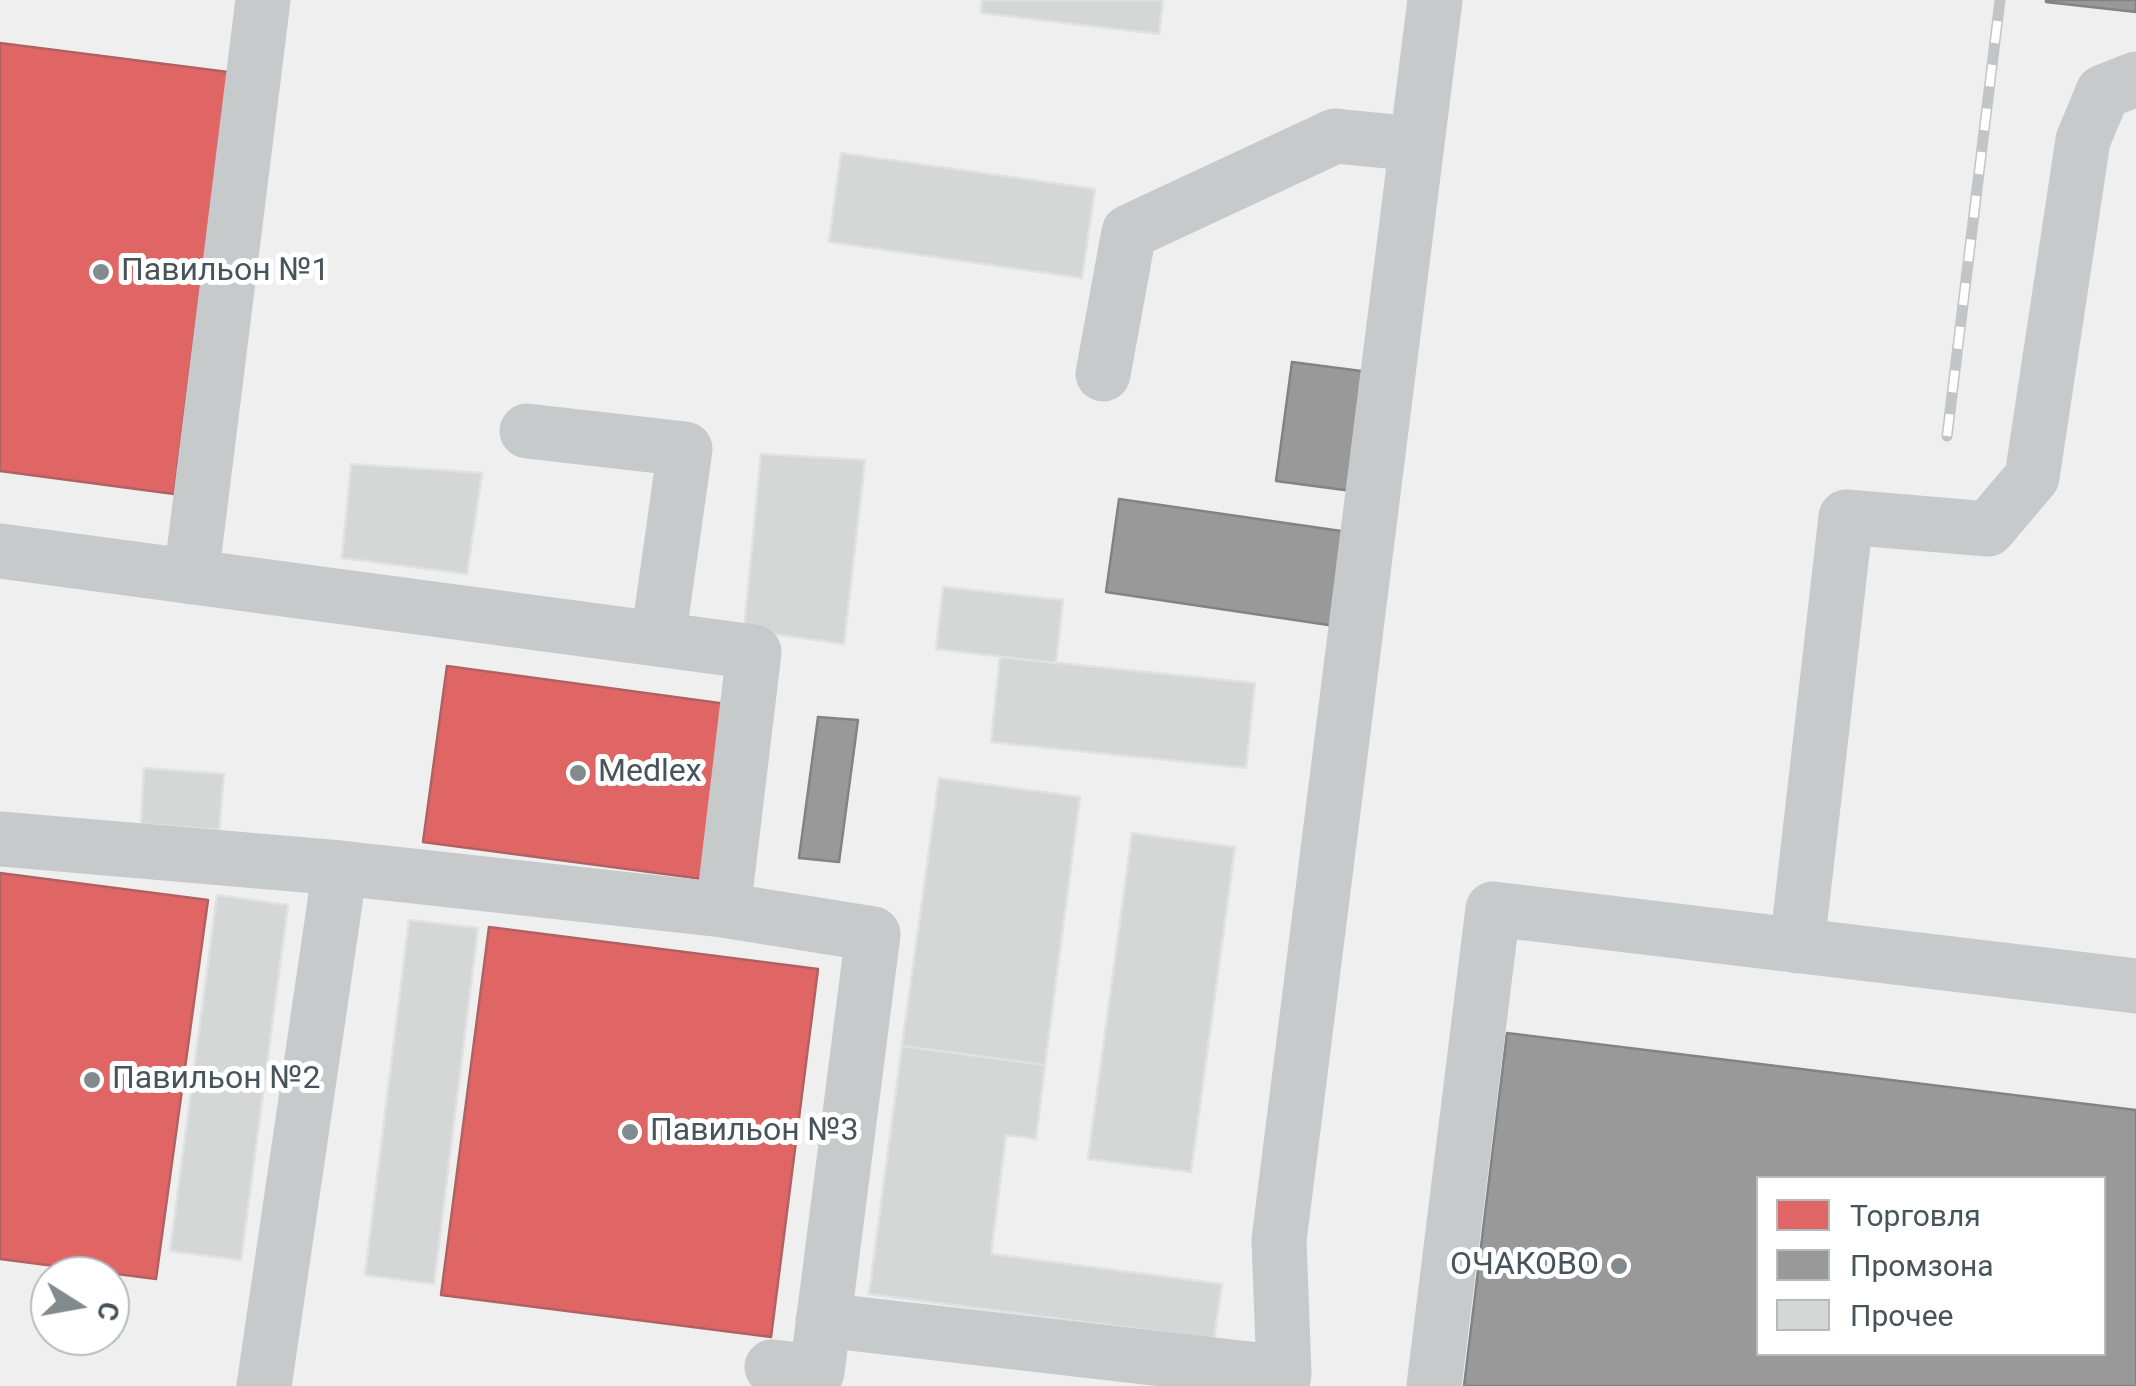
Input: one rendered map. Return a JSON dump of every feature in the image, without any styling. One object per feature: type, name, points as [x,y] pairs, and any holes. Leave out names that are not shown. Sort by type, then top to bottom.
[{"type":"lane","points":[[191,577],[263,0]]},
{"type":"lane","points":[[823,1320],[1283,1379],[1278,1240],[1435,0]]},
{"type":"lane","points":[[1797,946],[1846,517],[1988,529],[2032,477],[2083,140],[2103,92],[2136,80]]},
{"type":"lane","points":[[1103,374],[1129,232],[1336,136],[1416,144]]},
{"type":"lane","points":[[528,431],[686,449],[658,639]]},
{"type":"lane","points":[[0,551],[754,652],[724,910]]},
{"type":"lane","points":[[0,839],[340,868],[724,910],[873,934],[816,1372],[772,1367]]},
{"type":"lane","points":[[264,1386],[340,868]]},
{"type":"lane","points":[[1434,1386],[1492,909],[2136,986]]},
{"type":"building: Торговля","name":"Павильон №1","points":[[0,43],[228,72],[174,494],[0,471]]},
{"type":"building: Торговля","name":"Medlex","points":[[447,666],[734,705],[710,880],[423,842]]},
{"type":"building: Торговля","name":"Павильон №2","points":[[0,873],[208,900],[156,1279],[130,1276],[130,1256],[30,1256],[30,1263],[0,1259]]},
{"type":"building: Торговля","name":"Павильон №3","points":[[489,927],[818,969],[771,1337],[441,1295]]},
{"type":"building: Промзона","points":[[2136,0],[2136,12],[2046,2]]},
{"type":"building: Промзона","points":[[1292,362],[1369,372],[1352,491],[1276,481]]},
{"type":"building: Промзона","points":[[1119,499],[1348,532],[1335,626],[1106,592]]},
{"type":"building: Промзона","points":[[818,717],[858,720],[839,862],[799,858]]},
{"type":"building: Промзона","name":"ОЧАКОВО","points":[[1507,1033],[2136,1110],[2136,1386],[1464,1386]]},
{"type":"building: Прочее","points":[[982,0],[1163,0],[1159,34],[981,13]]},
{"type":"building: Прочее","points":[[841,153],[1095,189],[1082,278],[829,242]]},
{"type":"building: Прочее","points":[[761,454],[865,460],[844,644],[744,630]]},
{"type":"building: Прочее","points":[[351,464],[482,473],[467,574],[342,558]]},
{"type":"building: Прочее","points":[[943,587],[1063,600],[1056,663],[936,649]]},
{"type":"building: Прочее","points":[[1000,657],[1255,683],[1246,768],[991,742]]},
{"type":"building: Прочее","points":[[144,768],[224,774],[219,830],[141,824]]},
{"type":"building: Прочее","points":[[939,778],[1080,797],[1045,1065],[902,1046]]},
{"type":"building: Прочее","points":[[1132,833],[1235,847],[1191,1172],[1088,1159]]},
{"type":"building: Прочее","points":[[217,895],[288,905],[241,1260],[170,1251]]},
{"type":"building: Прочее","points":[[409,920],[478,928],[434,1284],[365,1275]]},
{"type":"building: Прочее","points":[[902,1046],[1045,1065],[1036,1139],[1006,1135],[991,1254],[1222,1284],[1214,1339],[869,1294]]},
{"type":"railway","points":[[1947,436],[2000,0]]},
{"type":"place","name":"Павильон №1","points":[[101,272]]},
{"type":"place","name":"Medlex","points":[[578,773]]},
{"type":"place","name":"Павильон №2","points":[[92,1080]]},
{"type":"place","name":"Павильон №3","points":[[630,1132]]},
{"type":"place","name":"ОЧАКОВО","points":[[1619,1266]]}]
